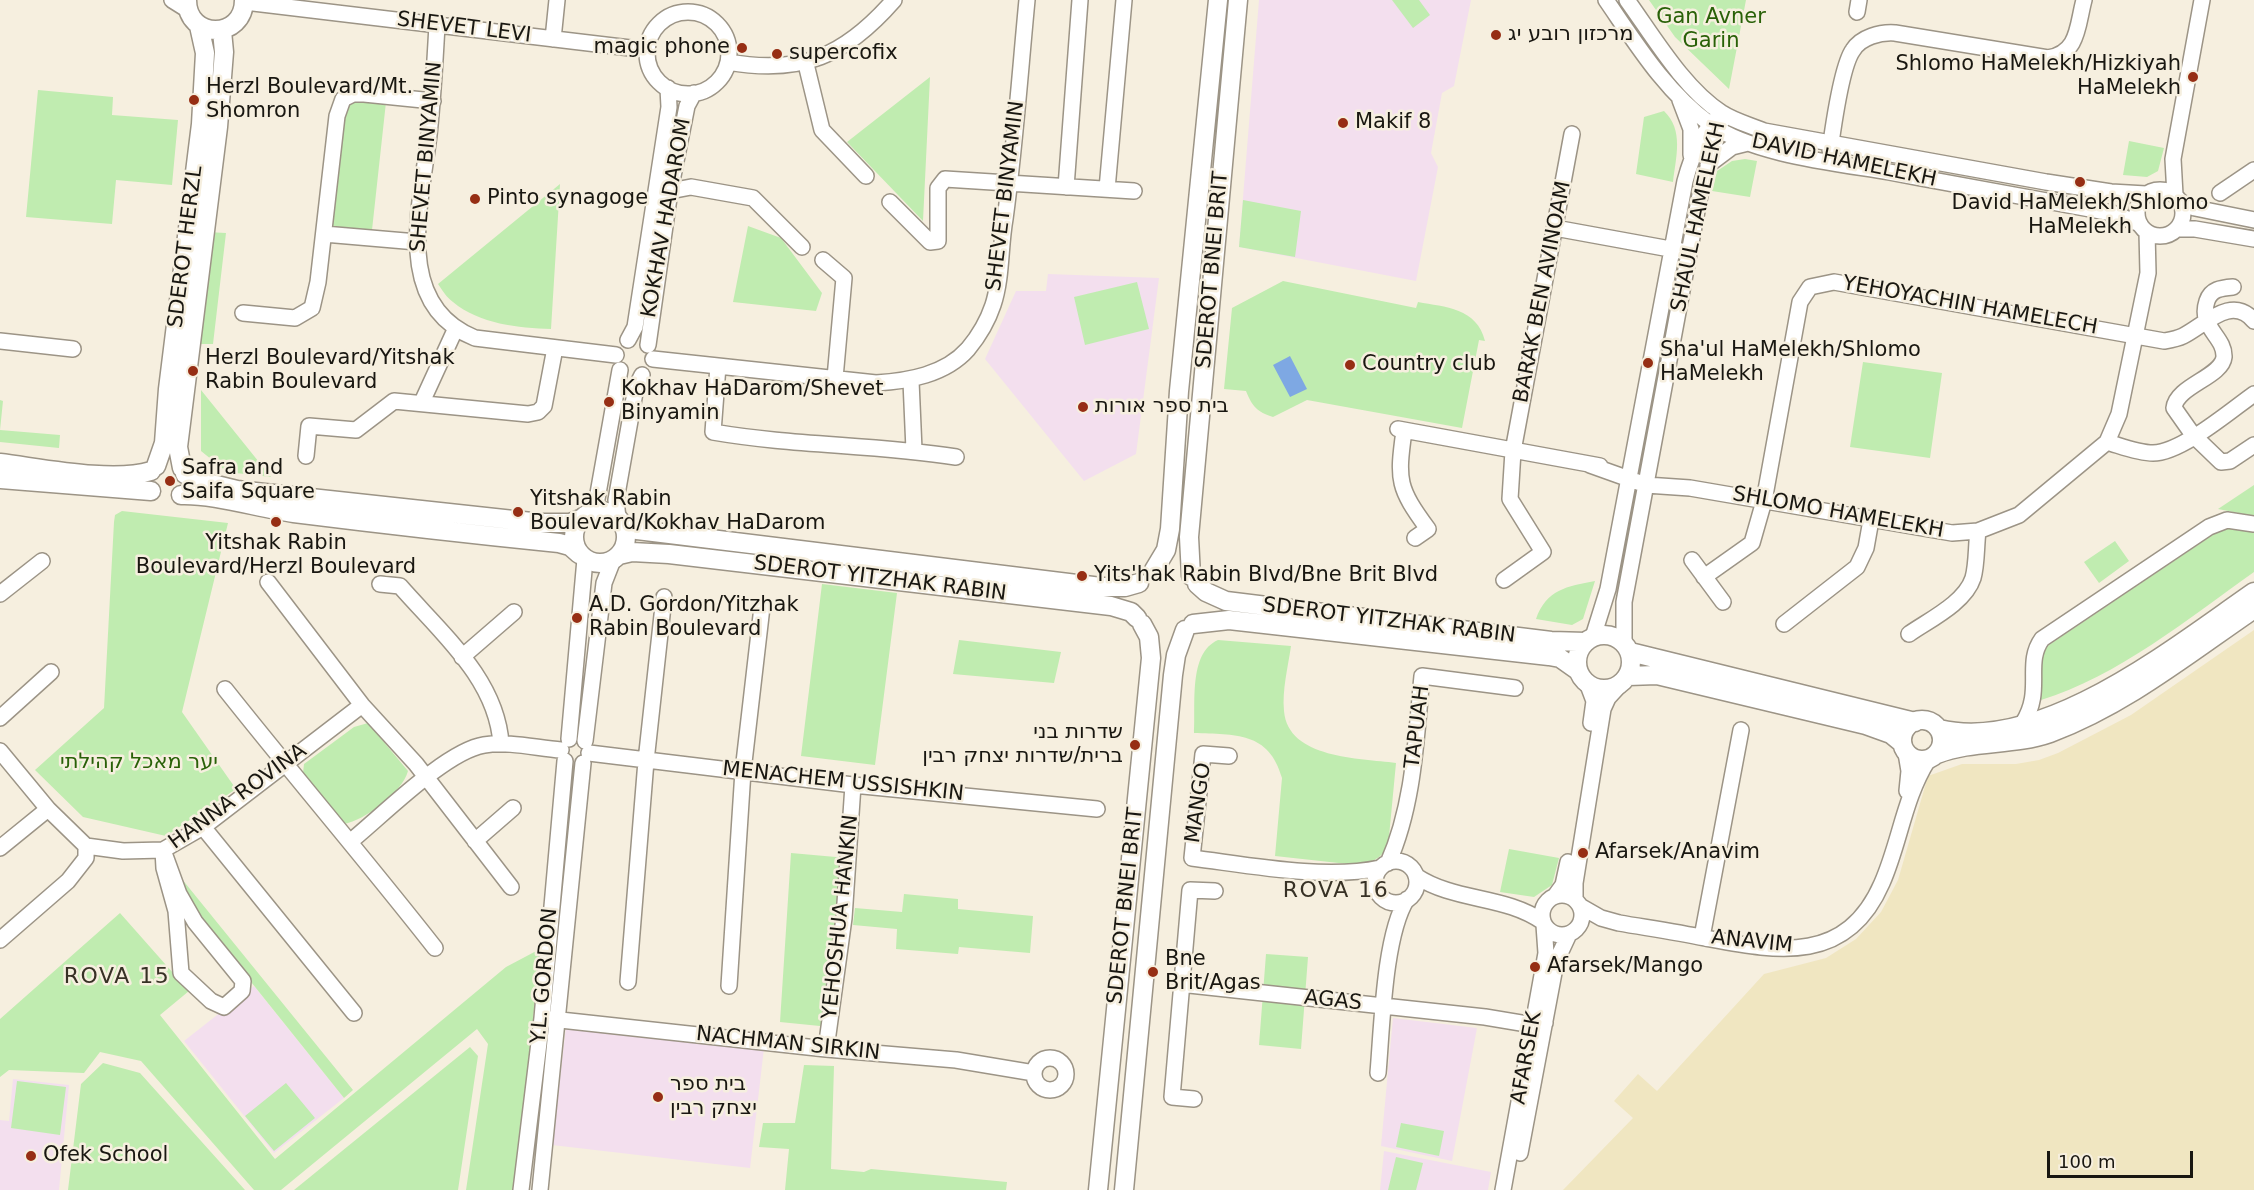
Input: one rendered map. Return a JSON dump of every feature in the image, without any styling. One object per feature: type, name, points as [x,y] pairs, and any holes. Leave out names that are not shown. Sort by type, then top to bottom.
[{"type":"main road","name":"SDEROT BNEI BRIT","points":[[1155,570],[1166,550],[1170,529],[1179,391],[1218,0]]},
{"type":"main road","name":"SDEROT BNEI BRIT","points":[[1194,580],[1188,560],[1190,527],[1238,0]]},
{"type":"main road","points":[[199,26],[206,30],[222,31],[236,23],[244,1]]},
{"type":"main road","name":"SDEROT HERZL","points":[[154,468],[166,429],[168,389],[201,124],[205,53],[199,26],[187,5]]},
{"type":"main road","name":"SDEROT HERZL","points":[[183,471],[178,447],[218,127],[224,52],[222,31]]},
{"type":"main road","points":[[0,463],[100,474],[141,474],[172,463],[196,480],[237,490],[541,523],[570,523],[605,511],[621,521],[626,541],[616,558],[599,563],[582,556],[570,546],[559,543],[311,515],[253,507],[200,495],[181,495],[174,499],[163,500],[151,491],[0,479]]},
{"type":"main road","points":[[151,491],[148,481],[154,468]]},
{"type":"main road","points":[[181,495],[186,485],[183,471]]},
{"type":"main road","points":[[582,556],[574,532],[585,516]]},
{"type":"main road","name":"SDEROT YITZHAK RABIN","points":[[621,521],[637,530],[1101,587],[1125,587],[1138,583]]},
{"type":"main road","name":"SDEROT YITZHAK RABIN","points":[[616,558],[632,552],[669,554],[1111,606],[1131,612],[1139,621]]},
{"type":"main road","points":[[1174,568],[1194,580],[1202,605],[1189,627],[1162,635],[1139,621],[1133,600],[1138,583],[1155,570],[1174,568]]},
{"type":"main road","name":"SDEROT YITZHAK RABIN","points":[[1194,580],[1206,592],[1226,601],[1551,641],[1590,639]]},
{"type":"main road","points":[[2254,592],[2111,688],[2060,712],[2023,723],[1967,732],[1939,729],[1930,722],[1915,722],[1627,647],[1610,635],[1590,639],[1578,654],[1577,669],[1588,685],[1604,690],[1624,681],[1657,675],[1866,725],[1891,734],[1916,760],[1933,757],[1957,747],[2016,742],[2048,734],[2086,718],[2124,698],[2254,609]]},
{"type":"main road","name":"SDEROT YITZHAK RABIN","points":[[1189,627],[1229,620],[1549,656],[1560,658],[1577,669]]},
{"type":"main road","name":"SDEROT BNEI BRIT","points":[[1098,1190],[1151,658],[1149,637],[1139,621]]},
{"type":"main road","name":"SDEROT BNEI BRIT","points":[[1124,1190],[1173,675],[1176,655],[1189,627]]},
{"type":"main road","points":[[1624,681],[1631,668],[1627,647]]},
{"type":"main road","points":[[1904,748],[1906,728],[1915,722]]},
{"type":"main road","points":[[1933,757],[1942,739],[1939,729]]},
{"type":"street","points":[[172,0],[187,5]]},
{"type":"street","points":[[553,39],[556,0]]},
{"type":"street","points":[[728,62],[787,67],[806,64],[827,56],[865,30],[894,0]]},
{"type":"street","name":"SHEVET BINYAMIN","points":[[650,352],[718,366],[876,383],[911,381],[933,372],[965,352],[976,339],[993,306],[1011,183],[1027,0]]},
{"type":"street","points":[[1066,187],[1080,0]]},
{"type":"street","points":[[1107,189],[1124,0]]},
{"type":"street","name":"DAVID HAMELEKH","points":[[1606,0],[1647,60],[1678,97],[1748,143],[1828,162],[2112,213],[2143,228]]},
{"type":"street","name":"DAVID HAMELEKH","points":[[1627,0],[1718,122],[2046,182],[2121,194],[2151,192]]},
{"type":"street","points":[[1828,162],[1851,52],[1868,38],[1894,33],[2048,58],[2060,56],[2071,47],[2084,0]]},
{"type":"street","points":[[2171,232],[2183,215],[2178,198],[2173,159],[2202,0]]},
{"type":"street","name":"SHEVET LEVI","points":[[244,1],[345,7],[437,25],[647,50]]},
{"type":"street","points":[[689,12],[704,15],[716,22],[725,34],[729,48],[728,62],[718,81],[694,93],[668,88],[652,72],[647,50],[656,27],[666,18],[689,12]]},
{"type":"street","name":"SHEVET BINYAMIN","points":[[437,25],[433,101],[417,242],[425,290],[444,321],[455,330]]},
{"type":"street","points":[[806,64],[822,130],[866,176]]},
{"type":"street","name":"KOKHAV HADAROM","points":[[628,340],[634,327],[669,107],[668,88]]},
{"type":"street","name":"KOKHAV HADAROM","points":[[650,352],[670,191],[687,106],[694,93]]},
{"type":"street","points":[[243,313],[295,318],[312,308],[324,234],[337,116],[343,99],[353,94],[364,94],[433,101]]},
{"type":"street","points":[[1678,97],[1691,129],[1691,161]]},
{"type":"street","name":"SHAUL HAMELEKH","points":[[1590,639],[1608,589],[1691,161],[1718,122]]},
{"type":"street","name":"SHAUL HAMELEKH","points":[[1627,647],[1622,625],[1624,602],[1689,253],[1718,122]]},
{"type":"street","name":"BARAK BEN AVINOAM","points":[[1504,580],[1543,552],[1510,499],[1513,451],[1572,134]]},
{"type":"street","points":[[1708,165],[1732,147],[1748,143]]},
{"type":"street","points":[[2173,159],[2137,211],[2143,228],[2171,232],[2195,229],[2254,239]]},
{"type":"street","points":[[2220,193],[2254,170]]},
{"type":"street","points":[[674,172],[691,187]]},
{"type":"street","points":[[890,202],[930,242],[938,241],[938,188],[945,179],[1134,191]]},
{"type":"street","points":[[670,191],[691,187],[753,198],[802,247]]},
{"type":"street","points":[[2151,192],[2178,198],[2195,208],[2254,220]]},
{"type":"street","points":[[1555,228],[1689,253]]},
{"type":"street","name":"SHLOMO HAMELEKH","points":[[2143,228],[2148,273]]},
{"type":"street","name":"SHLOMO HAMELEKH","points":[[1415,538],[1428,529],[1406,499],[1401,486],[1399,466],[1401,430],[1590,465],[1690,488],[1952,533],[1978,531],[2019,515],[2107,442],[2119,414],[2148,273],[2171,232]]},
{"type":"street","points":[[324,234],[417,242]]},
{"type":"street","points":[[823,260],[844,278],[835,378]]},
{"type":"street","name":"YEHOYACHIN HAMELECH","points":[[1704,577],[1752,543],[1764,501],[1800,302],[1810,287],[1834,282],[2026,314],[2164,341],[2181,338],[2227,310],[2238,310],[2254,321]]},
{"type":"street","points":[[2233,287],[2222,288],[2209,296],[2205,306],[2205,322],[2223,350],[2224,359],[2218,367],[2174,402],[2174,408],[2193,435],[2221,462],[2230,461],[2254,445]]},
{"type":"street","points":[[422,402],[455,330],[475,338],[555,348],[618,363],[630,376],[642,375]]},
{"type":"street","points":[[585,516],[597,499],[620,346],[628,340],[638,339],[650,352],[650,368],[642,375],[636,387],[616,500],[621,521]]},
{"type":"street","points":[[0,341],[73,349]]},
{"type":"street","points":[[306,456],[309,426],[356,430],[394,401],[528,414],[538,412],[544,406],[555,348]]},
{"type":"street","points":[[718,366],[713,432],[801,444],[914,450],[956,457]]},
{"type":"street","points":[[911,381],[914,450]]},
{"type":"street","points":[[2107,442],[2151,453],[2172,448],[2254,394]]},
{"type":"street","points":[[1784,624],[1857,567],[1866,548],[1871,520]]},
{"type":"street","points":[[2023,723],[2034,700],[2034,653],[2042,639],[2209,527],[2227,520],[2254,524]]},
{"type":"street","points":[[1909,634],[1956,600],[1966,590],[1973,579],[1978,531]]},
{"type":"street","name":"Y.L. GORDON","points":[[521,1190],[542,1018],[582,556]]},
{"type":"street","name":"Y.L. GORDON","points":[[540,1190],[604,583],[616,558]]},
{"type":"street","points":[[1692,560],[1723,602]]},
{"type":"street","points":[[0,594],[42,561]]},
{"type":"street","points":[[268,582],[362,705],[426,778],[511,887]]},
{"type":"street","points":[[380,584],[400,586],[462,657],[494,705],[501,744]]},
{"type":"street","points":[[628,982],[646,761],[664,597]]},
{"type":"street","points":[[729,986],[742,771],[762,607]]},
{"type":"street","points":[[462,657],[514,612]]},
{"type":"street","points":[[0,718],[51,672]]},
{"type":"street","name":"TAPUAH","points":[[1384,866],[1401,833],[1413,765],[1422,676],[1515,688]]},
{"type":"street","points":[[1392,936],[1379,892],[1384,866],[1400,861],[1442,891],[1516,907],[1544,924],[1555,934],[1574,930],[1582,916],[1575,883],[1603,709],[1608,698],[1624,681]]},
{"type":"street","points":[[1544,924],[1542,911],[1563,885],[1568,868],[1594,707],[1588,685]]},
{"type":"street","points":[[225,688],[285,764],[351,841],[435,948]]},
{"type":"street","name":"HANNA ROVINA","points":[[86,846],[123,851],[163,850],[202,827],[362,705]]},
{"type":"street","points":[[1702,937],[1741,730]]},
{"type":"street","points":[[577,738],[586,753],[576,766],[565,750],[577,738]]},
{"type":"street","points":[[351,841],[426,778],[468,750],[483,745],[501,744],[565,750]]},
{"type":"street","name":"ANAVIM","points":[[1578,902],[1601,918],[1619,923],[1766,949],[1796,950],[1815,945],[1846,930],[1863,914],[1882,883],[1906,803],[1909,771],[1904,748]]},
{"type":"street","points":[[0,751],[48,808],[86,846],[86,858],[68,881],[0,940]]},
{"type":"street","name":"MENACHEM USSISHKIN","points":[[586,753],[853,785],[1097,809]]},
{"type":"street","name":"MANGO","points":[[1229,756],[1203,754],[1192,858],[1278,868],[1350,872],[1384,866]]},
{"type":"street","name":"ANAVIM","points":[[1906,803],[1933,757]]},
{"type":"street","name":"YEHOSHUA HANKIN","points":[[826,1049],[844,918],[853,785]]},
{"type":"street","points":[[0,848],[48,808]]},
{"type":"street","points":[[475,841],[513,808]]},
{"type":"street","points":[[202,827],[354,1013]]},
{"type":"street","name":"TAPUAH","points":[[1401,833],[1404,853],[1413,872]]},
{"type":"street","points":[[163,850],[179,894],[195,922],[243,981],[242,991],[224,1007],[211,1001],[181,973],[176,911],[164,868],[163,850]]},
{"type":"street","name":"MANGO","points":[[1350,872],[1379,892]]},
{"type":"street","points":[[1378,1073],[1392,936],[1399,912],[1416,888],[1413,872]]},
{"type":"street","points":[[1194,1099],[1172,1097],[1180,984],[1190,890],[1215,891]]},
{"type":"street","points":[[1379,892],[1398,903],[1409,898],[1442,891]]},
{"type":"street","points":[[1516,907],[1565,895],[1578,902]]},
{"type":"street","name":"ANAVIM","points":[[1574,930],[1619,923]]},
{"type":"street","name":"AFARSEK","points":[[1513,1190],[1546,953],[1544,924]]},
{"type":"street","name":"AFARSEK","points":[[1503,1190],[1537,1022],[1556,962],[1574,930]]},
{"type":"street","name":"AGAS","points":[[1180,984],[1537,1022]]},
{"type":"street","name":"NACHMAN SIRKIN","points":[[542,1018],[826,1049],[956,1060],[1034,1073]]},
{"type":"shaded area","name":"Makif 8","points":[[1259,0],[1471,0],[1454,86],[1442,93],[1431,153],[1438,167],[1416,281],[1239,247]]},
{"type":"shaded area","name":"בית ספר אורות","points":[[1048,274],[1159,278],[1136,454],[1084,481],[985,359],[1016,291],[1046,291]]},
{"type":"shaded area","points":[[254,986],[344,1098],[274,1153],[184,1041]]},
{"type":"shaded area","points":[[1393,1018],[1477,1028],[1452,1161],[1381,1146]]},
{"type":"shaded area","name":"בית ספר יצחק רבין","points":[[566,1027],[764,1048],[750,1168],[552,1145]]},
{"type":"shaded area","name":"Ofek School","points":[[13,1079],[69,1085],[59,1190],[0,1190],[0,1120],[9,1121]]},
{"type":"shaded area","points":[[1384,1151],[1491,1172],[1488,1190],[1380,1190]]},
{"type":"green space","points":[[1392,0],[1419,0],[1430,15],[1413,28]]},
{"type":"green space","name":"Gan Avner Garin","points":[[1649,0],[1746,0],[1729,89],[1675,37]]},
{"type":"green space","points":[[930,77],[923,221],[847,142]]},
{"type":"green space","points":[[38,90],[113,97],[112,115],[178,120],[172,185],[116,180],[112,224],[26,217]]},
{"type":"green space","points":[[345,101],[386,102],[372,230],[328,229]]},
{"type":"green space","points":[[1664,111],[1670,118],[1676,135],[1677,154],[1673,182],[1636,174],[1644,117]]},
{"type":"green space","points":[[2129,141],[2164,148],[2158,171],[2147,177],[2123,175]]},
{"type":"green space","points":[[1745,159],[1757,161],[1750,197],[1712,191],[1717,171],[1732,161]]},
{"type":"green space","points":[[560,184],[551,329],[513,326],[487,320],[463,309],[449,298],[438,284]]},
{"type":"green space","points":[[1243,200],[1301,211],[1295,257],[1239,247]]},
{"type":"green space","points":[[748,226],[781,238],[822,293],[816,311],[733,302]]},
{"type":"green space","points":[[207,232],[226,233],[213,344],[195,344]]},
{"type":"green space","name":"Country club","points":[[1283,281],[1416,308],[1418,302],[1449,308],[1467,315],[1481,330],[1485,341],[1479,340],[1462,428],[1307,400],[1273,417],[1256,408],[1246,391],[1224,389],[1232,308]]},
{"type":"green space","points":[[1137,282],[1149,329],[1085,345],[1074,297]]},
{"type":"green space","points":[[1863,362],[1942,373],[1930,458],[1850,447]]},
{"type":"green space","points":[[201,390],[271,477],[227,472],[201,451]]},
{"type":"green space","points":[[0,400],[3,401],[0,430]]},
{"type":"green space","points":[[0,430],[60,435],[59,448],[0,442]]},
{"type":"green space","points":[[2254,485],[2254,516],[2218,509]]},
{"type":"green space","name":"יער מאכל קהילתי","points":[[122,511],[228,523],[182,712],[236,789],[166,836],[83,817],[35,770],[104,708],[114,522],[115,515]]},
{"type":"green space","points":[[2226,526],[2254,528],[2254,572],[2125,662],[2069,690],[2041,700],[2037,670],[2046,647]]},
{"type":"green space","points":[[2115,541],[2129,561],[2099,583],[2084,562]]},
{"type":"green space","points":[[1595,581],[1583,619],[1572,625],[1536,619],[1540,609],[1559,591]]},
{"type":"green space","points":[[822,584],[897,593],[875,765],[801,756]]},
{"type":"green space","points":[[959,640],[1061,652],[1054,683],[953,674]]},
{"type":"green space","points":[[1218,640],[1291,646],[1284,711],[1288,727],[1298,739],[1328,753],[1396,763],[1388,847],[1371,862],[1357,865],[1275,856],[1282,778],[1269,751],[1248,739],[1236,736],[1194,733],[1198,668],[1208,647]]},
{"type":"green space","points":[[368,723],[408,771],[398,788],[382,804],[362,817],[344,824],[303,773],[304,764],[354,727]]},
{"type":"green space","points":[[1509,849],[1559,858],[1552,885],[1534,897],[1500,892]]},
{"type":"green space","points":[[791,853],[847,858],[830,1027],[780,1022]]},
{"type":"green space","points":[[177,873],[353,1090],[344,1098],[187,902]]},
{"type":"green space","points":[[904,894],[958,899],[958,909],[1033,916],[1030,953],[959,947],[958,954],[896,949],[897,929],[853,925],[855,908],[902,912]]},
{"type":"green space","points":[[120,913],[189,991],[160,1015],[275,1159],[506,967],[540,949],[516,1190],[466,1190],[488,1044],[477,1029],[281,1190],[254,1190],[141,1061],[100,1052],[84,1073],[9,1070],[0,1077],[0,1019]]},
{"type":"green space","points":[[1266,954],[1308,957],[1301,1049],[1259,1045]]},
{"type":"green space","points":[[470,1047],[478,1056],[458,1190],[294,1190]]},
{"type":"green space","points":[[103,1063],[140,1073],[245,1190],[68,1190],[81,1084]]},
{"type":"green space","points":[[804,1065],[834,1066],[831,1169],[864,1172],[871,1169],[1007,1182],[1006,1190],[785,1190],[789,1149],[759,1147],[763,1123],[795,1123]]},
{"type":"green space","points":[[17,1081],[66,1087],[60,1135],[11,1128]]},
{"type":"green space","points":[[286,1083],[315,1118],[274,1151],[245,1116]]},
{"type":"green space","points":[[1401,1123],[1444,1131],[1439,1156],[1396,1147]]},
{"type":"green space","points":[[1396,1157],[1423,1163],[1416,1190],[1388,1190]]},
{"type":"sand","points":[[2254,630],[2254,1190],[1563,1190],[1633,1118],[1614,1101],[1638,1074],[1657,1091],[1764,974],[1826,958],[1856,939],[1881,912],[1898,880],[1928,776],[1962,764],[2016,764],[2039,760],[2058,753],[2131,715]]},
{"type":"water","points":[[1290,356],[1307,389],[1290,397],[1273,365]]},
{"type":"place","name":"מרכזון רובע יג","points":[[1496,35]]},
{"type":"place","name":"magic phone","points":[[742,48]]},
{"type":"place","name":"supercofix","points":[[777,54]]},
{"type":"place","name":"Shlomo HaMelekh/Hizkiyah HaMelekh","points":[[2193,77]]},
{"type":"place","name":"Herzl Boulevard/Mt. Shomron","points":[[194,100]]},
{"type":"place","name":"Makif 8","points":[[1343,123]]},
{"type":"place","name":"David HaMelekh/Shlomo HaMelekh","points":[[2080,182]]},
{"type":"place","name":"Pinto synagoge","points":[[475,199]]},
{"type":"place","name":"Sha'ul HaMelekh/Shlomo HaMelekh","points":[[1648,363]]},
{"type":"place","name":"Country club","points":[[1350,365]]},
{"type":"place","name":"Herzl Boulevard/Yitshak Rabin Boulevard","points":[[193,371]]},
{"type":"place","name":"Kokhav HaDarom/Shevet Binyamin","points":[[609,402]]},
{"type":"place","name":"בית ספר אורות","points":[[1083,407]]},
{"type":"place","name":"Safra and Saifa Square","points":[[170,481]]},
{"type":"place","name":"Yitshak Rabin Boulevard/Kokhav HaDarom","points":[[518,512]]},
{"type":"place","name":"Yitshak Rabin Boulevard/Herzl Boulevard","points":[[276,522]]},
{"type":"place","name":"Yits'hak Rabin Blvd/Bne Brit Blvd","points":[[1082,576]]},
{"type":"place","name":"A.D. Gordon/Yitzhak Rabin Boulevard","points":[[577,618]]},
{"type":"place","name":"שדרות בני ברית/שדרות יצחק רבין","points":[[1135,745]]},
{"type":"place","name":"Afarsek/Anavim","points":[[1583,853]]},
{"type":"place","name":"Afarsek/Mango","points":[[1535,967]]},
{"type":"place","name":"Bne Brit/Agas","points":[[1153,972]]},
{"type":"place","name":"בית ספר יצחק רבין","points":[[658,1097]]},
{"type":"place","name":"Ofek School","points":[[31,1156]]},
{"type":"district","name":"ROVA 16","points":[[1336,891]]},
{"type":"district","name":"ROVA 15","points":[[117,977]]}]
